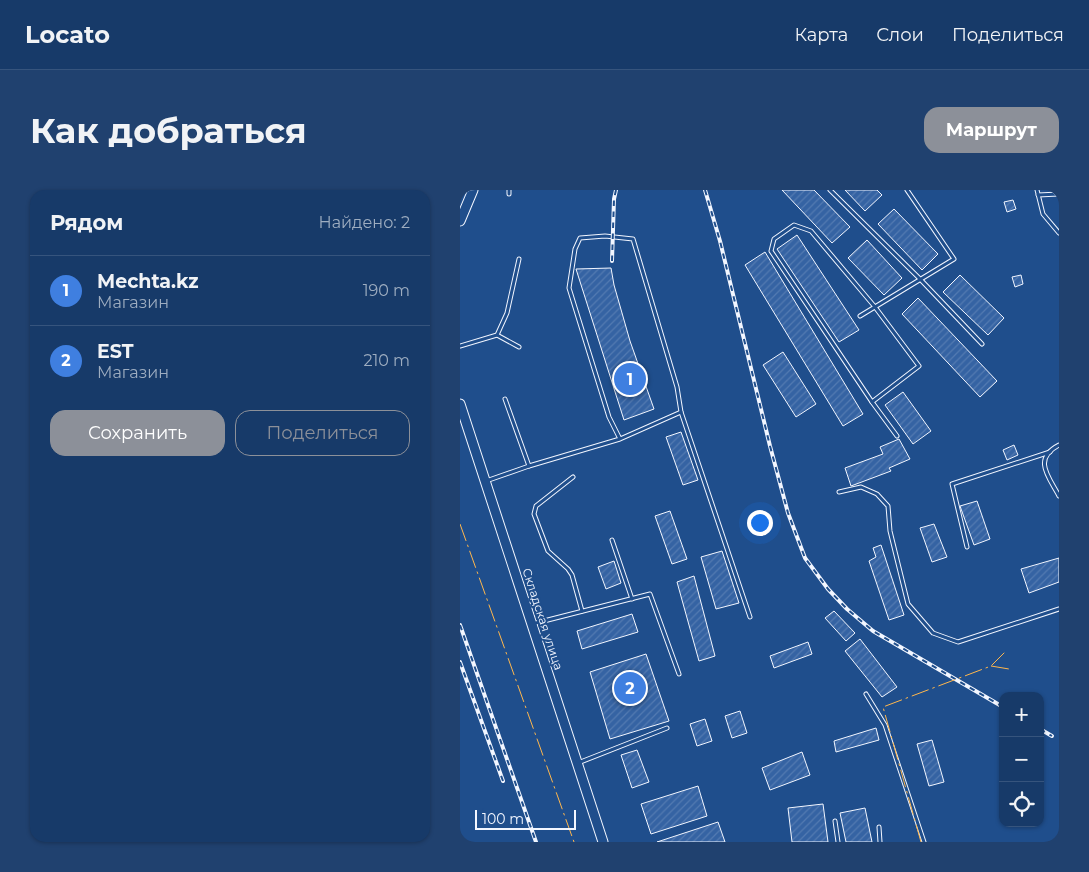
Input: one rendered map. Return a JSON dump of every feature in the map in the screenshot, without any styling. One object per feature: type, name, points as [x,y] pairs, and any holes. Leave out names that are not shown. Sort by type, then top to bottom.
[{"type":"main road","points":[[460,221],[472,190]]},
{"type":"main road","name":"Складская улица","points":[[460,404],[603,842]]},
{"type":"lane","points":[[830,190],[920,279],[982,344]]},
{"type":"lane","points":[[860,316],[954,259],[907,190]]},
{"type":"lane","points":[[1037,190],[1044,214],[1059,233]]},
{"type":"lane","points":[[1038,195],[1059,194]]},
{"type":"lane","points":[[872,402],[919,366],[812,231],[794,225],[774,239],[771,251],[872,402],[897,436]]},
{"type":"lane","points":[[620,439],[609,417],[570,288],[575,249],[580,238],[605,236],[633,239],[677,387],[680,412],[750,617]]},
{"type":"lane","points":[[497,335],[507,313],[519,259]]},
{"type":"lane","points":[[460,346],[497,335],[519,347]]},
{"type":"lane","points":[[505,399],[529,466]]},
{"type":"lane","points":[[486,481],[620,439],[680,412]]},
{"type":"lane","points":[[1059,445],[1045,459],[1044,469],[1059,496]]},
{"type":"lane","points":[[967,547],[952,484],[1050,452]]},
{"type":"lane","points":[[573,477],[536,506],[534,514],[548,550],[572,575],[582,611]]},
{"type":"lane","points":[[839,492],[862,487],[877,494],[888,506],[890,531],[908,604],[933,633],[958,642],[1059,609]]},
{"type":"lane","points":[[612,540],[632,599]]},
{"type":"lane","points":[[531,624],[650,594],[680,674]]},
{"type":"lane","points":[[866,694],[885,725],[924,842]]},
{"type":"lane","points":[[577,763],[667,728]]},
{"type":"lane","points":[[836,820],[838,842]]},
{"type":"lane","points":[[879,827],[880,842]]},
{"type":"building","points":[[782,190],[814,190],[850,227],[832,243]]},
{"type":"building","points":[[845,190],[877,190],[882,195],[865,211]]},
{"type":"building","points":[[1013,200],[1016,209],[1007,212],[1004,202]]},
{"type":"building","points":[[894,209],[938,254],[922,270],[878,224]]},
{"type":"building","points":[[797,235],[859,330],[839,342],[777,249]]},
{"type":"building","points":[[867,240],[902,278],[884,295],[848,258]]},
{"type":"building","points":[[765,252],[863,414],[843,426],[745,265]]},
{"type":"building","points":[[611,268],[630,341],[654,409],[624,420],[576,269]]},
{"type":"building","points":[[960,275],[1004,318],[988,335],[943,292]]},
{"type":"building","points":[[1021,275],[1023,284],[1015,287],[1012,277]]},
{"type":"building","points":[[918,298],[997,381],[980,397],[902,314]]},
{"type":"building","points":[[783,352],[816,404],[796,417],[763,365]]},
{"type":"building","points":[[903,392],[931,431],[913,444],[885,405]]},
{"type":"building","points":[[681,432],[698,480],[683,485],[666,437]]},
{"type":"building","points":[[899,439],[910,459],[889,468],[891,471],[851,486],[845,468],[883,454],[880,447]]},
{"type":"building","points":[[1014,445],[1018,455],[1007,460],[1003,450]]},
{"type":"building","points":[[977,501],[990,539],[974,545],[960,506]]},
{"type":"building","points":[[670,511],[687,559],[672,564],[655,516]]},
{"type":"building","points":[[934,524],[947,557],[932,562],[920,528]]},
{"type":"building","points":[[881,545],[904,615],[889,620],[869,561],[876,557],[873,548]]},
{"type":"building","points":[[722,551],[739,603],[716,609],[701,557]]},
{"type":"building","points":[[1059,558],[1059,582],[1029,593],[1021,569]]},
{"type":"building","points":[[614,561],[621,583],[606,589],[598,567]]},
{"type":"building","points":[[694,576],[715,656],[699,661],[677,582]]},
{"type":"building","points":[[834,611],[855,633],[846,641],[825,618]]},
{"type":"building","points":[[632,614],[638,632],[582,649],[577,631]]},
{"type":"building","points":[[860,639],[897,687],[882,697],[845,651]]},
{"type":"building","points":[[808,642],[812,654],[774,668],[770,656]]},
{"type":"building","points":[[646,654],[669,721],[610,739],[590,672]]},
{"type":"building","points":[[740,711],[747,733],[732,738],[725,716]]},
{"type":"building","points":[[705,719],[712,741],[697,746],[690,724]]},
{"type":"building","points":[[876,728],[879,740],[836,752],[834,741]]},
{"type":"building","points":[[932,740],[944,782],[929,786],[917,744]]},
{"type":"building","points":[[637,750],[649,782],[632,788],[621,755]]},
{"type":"building","points":[[802,752],[810,775],[770,790],[762,768]]},
{"type":"building","points":[[698,786],[707,816],[651,834],[641,804]]},
{"type":"building","points":[[823,804],[828,842],[792,842],[788,808]]},
{"type":"building","points":[[865,808],[872,842],[846,842],[840,813]]},
{"type":"building","points":[[718,822],[725,842],[657,842]]},
{"type":"railway","points":[[612,261],[616,190]]},
{"type":"railway","points":[[705,190],[720,241],[788,513],[805,558],[828,589],[847,609],[873,631],[999,705]]},
{"type":"railway","points":[[460,625],[536,842]]},
{"type":"railway","points":[[460,662],[503,781]]},
{"type":"railway","points":[[1044,731],[1052,736]]},
{"type":"power","points":[[460,524],[574,842]]},
{"type":"power","points":[[921,842],[883,707],[991,666],[1005,652]]},
{"type":"power","points":[[991,666],[1009,669]]},
{"type":"place","name":"Mechta.kz","points":[[630,379]]},
{"type":"place","name":"EST","points":[[630,688]]}]
